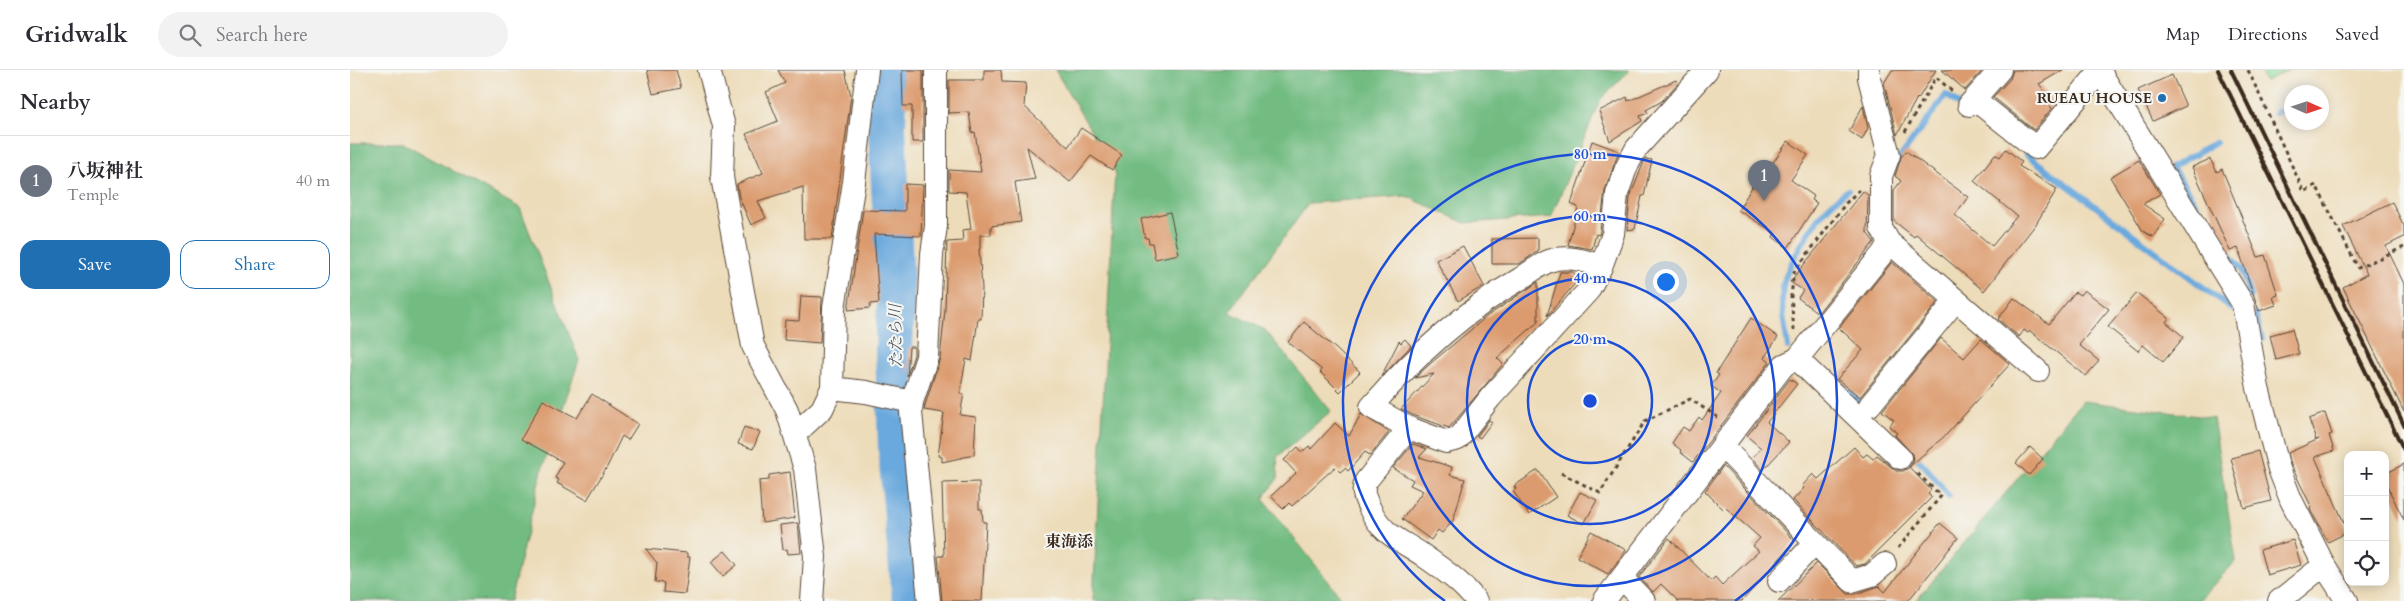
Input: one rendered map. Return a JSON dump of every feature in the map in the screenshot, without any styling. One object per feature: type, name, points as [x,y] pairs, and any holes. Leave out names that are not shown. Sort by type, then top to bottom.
[{"type":"street","points":[[709,70],[724,126],[722,177],[753,346],[787,410],[804,469],[815,557],[812,601]]},
{"type":"street","points":[[795,434],[822,409],[832,388],[834,308],[856,164],[867,70]]},
{"type":"street","points":[[929,601],[921,538],[910,402],[927,357],[932,254],[936,217],[936,70]]},
{"type":"street","points":[[1601,267],[1589,262],[1568,258],[1550,261],[1502,289],[1460,318],[1390,385],[1371,407],[1409,428],[1446,442],[1458,439],[1490,398],[1588,292],[1601,267],[1613,234],[1617,194],[1626,168],[1636,149],[1707,70]]},
{"type":"street","points":[[1869,70],[1869,78],[1889,155],[1881,176],[1881,228],[1889,242],[2038,371]]},
{"type":"street","points":[[2000,70],[1972,102],[2036,148],[2099,71],[2243,304],[2258,388],[2279,469],[2291,500],[2324,565],[2347,601]]},
{"type":"street","points":[[1604,601],[1784,365],[1799,355],[1883,253],[1889,242]]},
{"type":"street","points":[[1870,405],[1956,300]]},
{"type":"street","points":[[1799,355],[1900,458]]},
{"type":"street","points":[[832,388],[881,395],[910,402]]},
{"type":"street","points":[[1409,428],[1366,481],[1362,490],[1365,500],[1376,521],[1384,530],[1396,540],[1429,560],[1470,598]]},
{"type":"street","points":[[1722,446],[1852,581],[1872,575],[1885,564]]},
{"type":"street","points":[[1779,581],[1815,543]]},
{"type":"street","points":[[2280,601],[2324,565]]},
{"type":"street","points":[[1622,578],[1644,601]]},
{"type":"path","points":[[2248,70],[2304,192],[2316,185],[2358,268],[2404,247]]},
{"type":"path","points":[[1889,155],[1894,151],[1936,77],[1972,102]]},
{"type":"path","points":[[1799,355],[1791,310],[1794,272],[1846,203],[1862,188],[1881,176]]},
{"type":"path","points":[[1561,473],[1600,493],[1645,421],[1690,399],[1736,428]]},
{"type":"path","points":[[1885,564],[1942,496],[1900,458]]},
{"type":"green space","points":[[1055,70],[1630,70],[1600,100],[1551,217],[1465,223],[1406,196],[1309,203],[1229,312],[1265,330],[1331,411],[1277,457],[1278,478],[1263,499],[1344,601],[1093,601],[1115,171]]},
{"type":"green space","points":[[2260,70],[2289,70],[2265,81]]},
{"type":"green space","points":[[350,143],[403,143],[520,208],[579,360],[543,466],[510,601],[350,601]]},
{"type":"green space","points":[[2082,401],[2213,418],[2236,561],[2198,601],[1916,601]]},
{"type":"building","points":[[647,70],[676,70],[681,88],[653,94]]},
{"type":"building","points":[[778,70],[845,70],[851,96],[832,239],[804,239],[803,187],[758,201],[766,218],[751,225],[739,197],[737,184],[763,173],[746,134],[778,121],[766,92],[785,83]]},
{"type":"building","points":[[902,70],[923,70],[923,142],[912,142],[912,106],[903,106]]},
{"type":"building","points":[[984,70],[1001,70],[1002,82],[1026,83],[1024,106],[1068,147],[1081,128],[1122,155],[1112,170],[1091,156],[1070,182],[1027,147],[1035,179],[1015,182],[1021,222],[991,226],[991,235],[980,235],[981,319],[978,319],[972,361],[966,359],[960,393],[964,394],[960,415],[976,417],[974,455],[942,462],[942,457],[938,456],[944,413],[924,410],[940,358],[945,310],[947,242],[963,241],[962,230],[971,229],[966,192],[949,191],[949,170],[981,172],[975,132],[972,133],[969,112],[949,113],[949,80],[984,80]]},
{"type":"building","points":[[1892,70],[1936,70],[1917,98],[1897,135],[1884,83]]},
{"type":"building","points":[[1942,70],[1979,70],[1981,72],[1965,90]]},
{"type":"building","points":[[2013,70],[2063,70],[2039,84],[2053,102],[2049,105],[2052,108],[2034,130],[1993,97],[2010,79]]},
{"type":"building","name":"RUEAU HOUSE","points":[[2172,75],[2186,106],[2153,121],[2138,90]]},
{"type":"building","points":[[1676,80],[1678,83],[1662,101],[1646,110],[1648,113],[1640,116],[1642,121],[1610,141],[1599,111],[1627,97],[1628,101]]},
{"type":"building","points":[[1863,106],[1868,128],[1862,140],[1849,131]]},
{"type":"building","points":[[1592,141],[1619,151],[1605,190],[1600,231],[1599,235],[1596,234],[1592,249],[1568,245],[1578,207],[1571,204]]},
{"type":"building","points":[[1788,141],[1808,155],[1791,180],[1814,196],[1812,200],[1817,203],[1788,248],[1773,237],[1775,233],[1738,210],[1760,174],[1763,177]]},
{"type":"building","points":[[2006,149],[2022,162],[2019,166],[2057,189],[2036,224],[1984,291],[1916,234],[1914,237],[1894,221],[1894,190],[1901,181],[1895,176],[1901,157],[1906,151],[1968,197],[1955,215],[1992,246],[2017,216],[1974,181],[1995,154],[2000,157]]},
{"type":"building","points":[[1645,159],[1652,160],[1644,196],[1642,196],[1635,229],[1627,230],[1630,197]]},
{"type":"building","points":[[2210,159],[2217,172],[2222,169],[2258,257],[2265,255],[2278,295],[2273,297],[2276,305],[2259,311],[2238,248],[2230,251],[2192,167]]},
{"type":"building","points":[[2139,160],[2160,194],[2143,204],[2165,219],[2153,237],[2143,231],[2110,177]]},
{"type":"building","points":[[905,184],[923,185],[921,236],[874,234],[879,303],[870,304],[870,308],[848,310],[863,210],[905,211]]},
{"type":"building","points":[[1863,191],[1868,195],[1867,233],[1874,242],[1818,313],[1798,298],[1803,290],[1790,282]]},
{"type":"building","points":[[2392,202],[2404,226],[2404,237],[2386,246],[2404,284],[2404,412],[2343,287],[2367,274],[2343,226]]},
{"type":"building","points":[[1170,212],[1179,254],[1155,259],[1152,243],[1149,243],[1148,238],[1145,238],[1141,219]]},
{"type":"building","points":[[1538,238],[1538,251],[1519,264],[1492,264],[1492,239]]},
{"type":"building","points":[[1463,246],[1484,286],[1458,301],[1436,260]]},
{"type":"building","points":[[1892,262],[1938,302],[1860,397],[1837,379],[1863,350],[1839,328]]},
{"type":"building","points":[[1560,272],[1573,272],[1579,279],[1547,316]]},
{"type":"building","points":[[1538,282],[1538,322],[1497,358],[1503,364],[1449,428],[1401,409],[1434,374],[1415,378],[1431,363],[1486,317]]},
{"type":"building","points":[[2084,290],[2109,309],[2079,345],[2099,361],[2086,376],[2030,331],[2028,333],[2024,330],[2019,337],[1998,319],[2014,298],[2049,324],[2075,292],[2080,295]]},
{"type":"building","points":[[2137,293],[2169,318],[2166,322],[2184,337],[2163,362],[2143,345],[2138,351],[2108,327]]},
{"type":"building","points":[[801,296],[822,297],[820,343],[784,340],[785,320],[799,321]]},
{"type":"building","points":[[1751,318],[1778,337],[1764,358],[1770,362],[1693,462],[1672,443],[1683,427],[1689,431],[1699,417],[1702,420],[1721,393],[1711,386],[1719,375],[1716,373]]},
{"type":"building","points":[[1304,322],[1360,372],[1340,392],[1320,372],[1322,370],[1288,342]]},
{"type":"building","points":[[2292,329],[2299,354],[2276,360],[2270,335]]},
{"type":"building","points":[[1941,338],[1964,358],[1981,339],[2010,364],[1947,434],[1911,465],[1913,461],[1912,454],[1895,435],[1897,433],[1889,426],[1894,420],[1882,411]]},
{"type":"building","points":[[1405,339],[1411,346],[1381,377],[1399,341],[1401,343]]},
{"type":"building","points":[[909,347],[914,347],[914,355],[907,376]]},
{"type":"building","points":[[1790,379],[1797,384],[1767,422],[1789,442],[1763,470],[1752,458],[1761,448],[1747,436]]},
{"type":"building","points":[[592,394],[638,424],[628,440],[622,436],[607,467],[587,500],[557,483],[559,480],[555,478],[563,462],[521,439],[543,400],[577,418]]},
{"type":"building","points":[[2325,413],[2332,434],[2329,435],[2334,451],[2315,457],[2344,523],[2344,534],[2328,542],[2310,509],[2312,508],[2291,465],[2288,453],[2319,439],[2316,440],[2309,419]]},
{"type":"building","points":[[1361,414],[1389,432],[1370,455],[1365,452],[1348,471],[1345,468],[1340,472],[1335,467],[1292,506],[1289,503],[1283,509],[1271,496],[1296,473],[1284,460],[1298,447],[1302,452],[1309,446],[1311,449],[1335,423],[1349,436]]},
{"type":"building","points":[[1489,420],[1492,422],[1480,438],[1477,436]]},
{"type":"building","points":[[744,427],[760,432],[753,449],[738,444]]},
{"type":"building","points":[[1413,444],[1427,449],[1419,457],[1452,467],[1450,475],[1465,479],[1453,521],[1442,533],[1438,530],[1431,540],[1402,519],[1423,491],[1410,485],[1413,480],[1393,468]]},
{"type":"building","points":[[1854,447],[1863,457],[1867,454],[1873,459],[1877,455],[1896,471],[1903,471],[1909,467],[1931,490],[1928,493],[1932,497],[1865,564],[1856,566],[1793,500],[1813,474],[1818,479]]},
{"type":"building","points":[[2030,447],[2043,459],[2029,475],[2016,463]]},
{"type":"building","points":[[2258,451],[2271,501],[2244,508],[2231,458]]},
{"type":"building","points":[[2404,464],[2404,520],[2389,490],[2389,472]]},
{"type":"building","points":[[1723,466],[1795,541],[1742,601],[1678,601],[1661,584],[1653,592],[1639,577],[1669,538],[1711,581],[1715,577],[1722,585],[1759,551],[1753,546],[1760,538],[1726,508],[1724,510],[1705,491]]},
{"type":"building","points":[[1538,470],[1556,497],[1529,515],[1513,491],[1516,489],[1514,486]]},
{"type":"building","points":[[790,472],[795,518],[762,523],[759,481],[769,480],[769,475]]},
{"type":"building","points":[[979,482],[979,509],[982,509],[983,522],[986,522],[982,601],[942,601],[938,556],[944,556],[942,483]]},
{"type":"building","points":[[1580,492],[1597,500],[1584,524],[1567,515]]},
{"type":"building","points":[[798,523],[801,553],[788,554],[787,549],[783,550],[780,525]]},
{"type":"building","points":[[1940,523],[1958,538],[1908,601],[1778,601],[1817,563],[1848,594],[1856,594],[1879,586],[1885,592]]},
{"type":"building","points":[[1591,531],[1626,550],[1608,574],[1577,557]]},
{"type":"building","points":[[2293,540],[2301,565],[2267,575],[2260,550]]},
{"type":"building","points":[[646,549],[687,553],[687,557],[690,557],[685,594],[663,592],[664,583],[655,582],[657,563]]},
{"type":"building","points":[[725,551],[737,565],[723,576],[711,562]]},
{"type":"waterway","name":"たたら川","points":[[888,70],[887,128],[896,303],[894,347],[897,452],[911,601]]},
{"type":"waterway","points":[[1896,163],[1946,95],[2006,139]]},
{"type":"waterway","points":[[2276,112],[2284,110]]},
{"type":"waterway","points":[[2216,142],[2172,167],[2227,253],[2242,270],[2250,297]]},
{"type":"waterway","points":[[2026,154],[2232,309]]},
{"type":"waterway","points":[[1788,347],[1782,301],[1785,278],[1795,255],[1817,220],[1830,205],[1848,190]]},
{"type":"waterway","points":[[2255,314],[2262,339]]},
{"type":"waterway","points":[[1831,377],[1864,407]]},
{"type":"waterway","points":[[1903,446],[1925,466],[1949,496]]},
{"type":"railway","points":[[2218,70],[2404,450]]},
{"type":"railway","points":[[2231,70],[2404,425]]},
{"type":"place","name":"RUEAU HOUSE","points":[[2162,98]]},
{"type":"place","name":"八坂神社","points":[[1764,201]]},
{"type":"district","name":"東海添","points":[[1069,542]]}]
